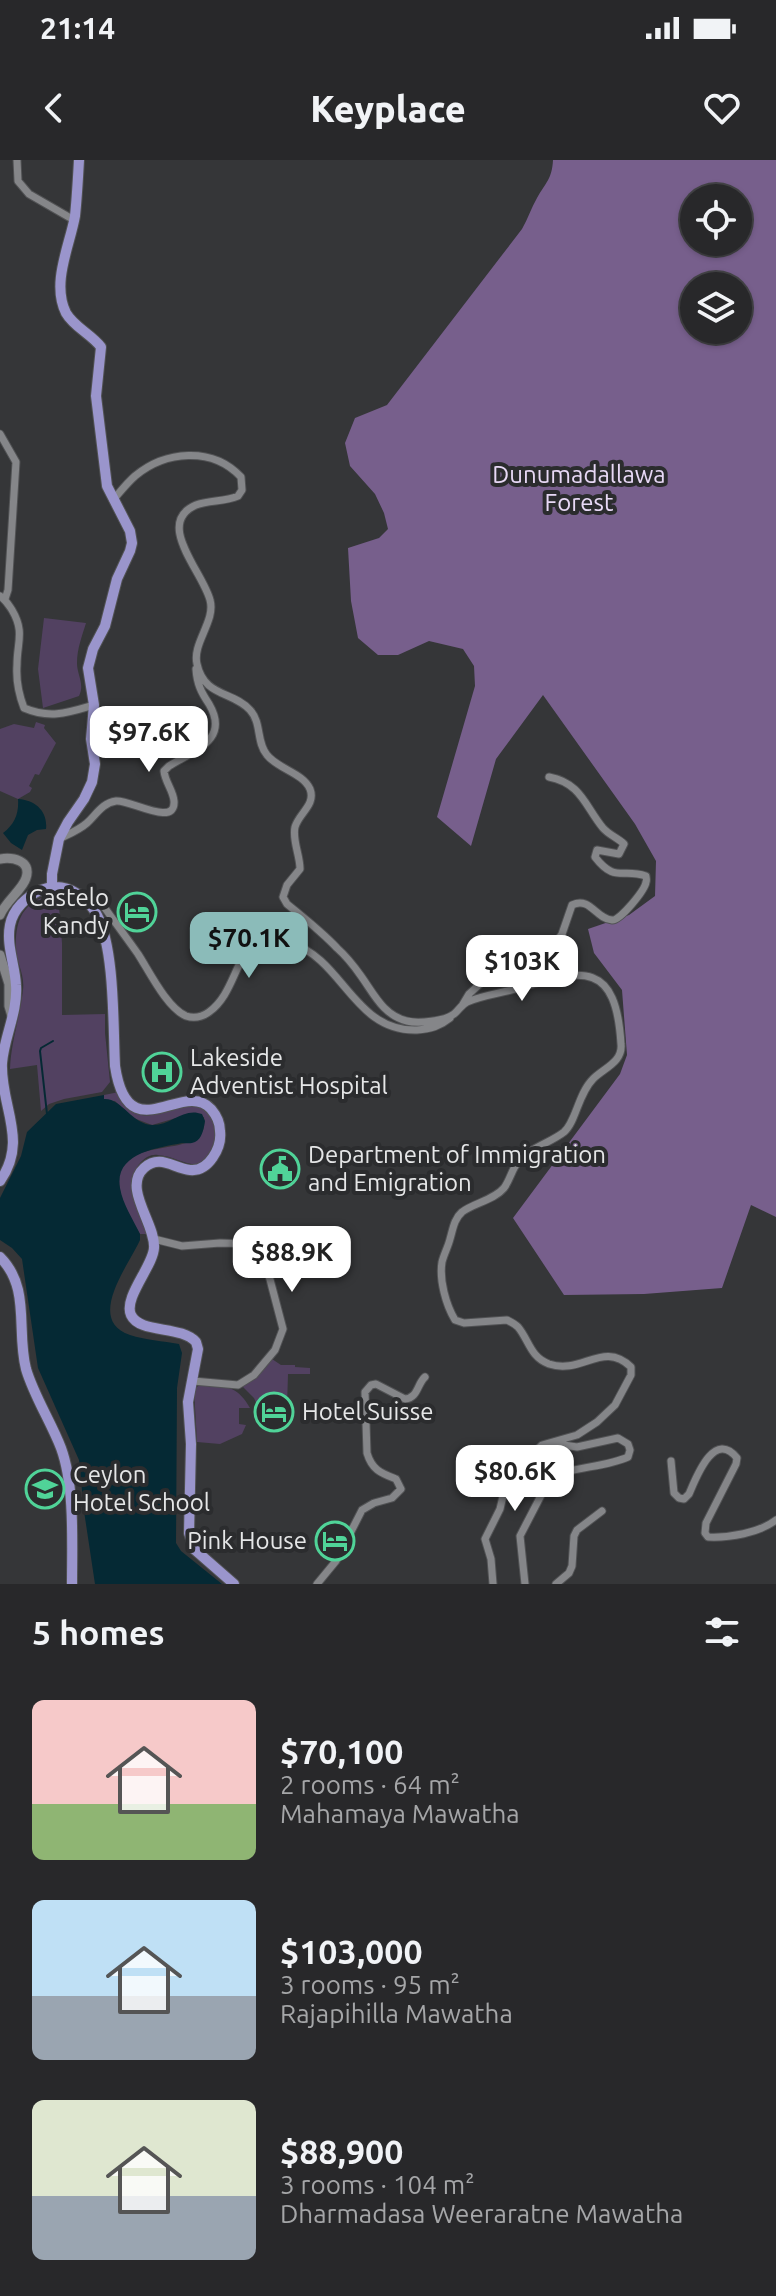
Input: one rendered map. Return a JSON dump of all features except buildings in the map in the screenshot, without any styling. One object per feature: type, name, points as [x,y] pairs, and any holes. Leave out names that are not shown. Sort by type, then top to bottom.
[{"type":"main road","points":[[52,887],[59,839],[92,782],[95,764],[91,739],[94,705],[88,668],[132,543],[130,531],[107,486],[96,396],[101,347],[65,311],[61,292],[62,271],[74,220],[79,160]]},
{"type":"main road","points":[[0,859],[16,859],[26,866],[28,873],[0,915]]},
{"type":"main road","points":[[0,1181],[8,1167],[14,1141],[13,1126],[4,1100],[2,1069],[17,988],[9,942],[10,923],[27,898],[44,889],[66,888],[88,901],[96,913],[106,942],[115,1066],[121,1090],[129,1102],[147,1110],[187,1101],[200,1102],[212,1110],[219,1123],[219,1146],[214,1157],[202,1167],[189,1170],[155,1162],[139,1173],[138,1194],[154,1239],[153,1257],[137,1284],[130,1315],[140,1323],[192,1336],[196,1342],[198,1349],[188,1402],[191,1444],[189,1533],[194,1549],[234,1584]]},
{"type":"main road","points":[[0,955],[9,984],[12,1016]]},
{"type":"main road","points":[[0,1257],[10,1267],[19,1289],[26,1368],[67,1468],[72,1527],[72,1584]]},
{"type":"street","points":[[17,160],[18,181],[29,194],[74,220]]},
{"type":"street","points":[[0,434],[16,462],[8,590],[2,598],[17,619],[21,631],[16,666],[20,697],[24,708],[40,715],[65,713],[94,705]]},
{"type":"street","points":[[59,839],[86,824],[105,805],[117,801],[128,801],[159,814],[167,813],[174,802],[164,771],[208,743],[216,725],[214,714],[197,682],[196,663],[212,603],[179,538],[178,523],[187,510],[195,506],[238,496],[242,490],[241,477],[214,459],[177,455],[137,475],[113,500]]},
{"type":"street","points":[[196,663],[204,681],[215,692],[250,710],[258,723],[265,753],[304,781],[310,790],[311,803],[296,823],[294,836],[300,869],[287,885],[283,897],[287,904],[336,946],[360,973],[374,998],[397,1018],[412,1023],[451,1017]]},
{"type":"street","points":[[74,892],[95,898],[102,904],[169,1002],[185,1015],[202,1017],[215,1007],[228,993],[249,947],[271,939],[305,948],[382,1024],[426,1030],[440,1026],[451,1017],[481,983],[557,941],[572,905],[584,902],[609,920],[616,921],[646,884],[646,876],[642,873],[617,874],[596,859],[597,850],[619,854],[624,844],[602,827],[584,798],[572,786],[549,777]]},
{"type":"street","points":[[463,1004],[548,979],[572,974],[588,976],[602,982],[609,990],[622,1047],[620,1055],[591,1081],[581,1095],[566,1131],[525,1155],[505,1188],[459,1214],[442,1260],[449,1310],[455,1320],[464,1323],[507,1320],[518,1327],[531,1350],[550,1364],[569,1367],[600,1356],[613,1355],[631,1367],[631,1375],[615,1405],[597,1422],[577,1435],[542,1445],[513,1472],[506,1483],[500,1509],[485,1539],[491,1559],[493,1584]]},
{"type":"street","points":[[154,1239],[182,1246],[258,1244],[275,1292],[283,1329],[275,1350],[254,1375],[238,1385],[193,1381]]},
{"type":"street","points":[[317,1584],[336,1561],[362,1510],[392,1498],[401,1489],[396,1479],[378,1472],[370,1462],[365,1392],[376,1384],[410,1399],[425,1377]]},
{"type":"street","points":[[525,1584],[520,1536],[549,1480],[556,1474],[620,1460],[628,1457],[630,1450],[628,1444],[618,1438],[577,1447],[551,1442]]},
{"type":"street","points":[[671,1461],[674,1493],[684,1499],[709,1455],[722,1449],[733,1452],[737,1458],[706,1523],[705,1533],[708,1537],[748,1532],[776,1520]]},
{"type":"street","points":[[556,1584],[569,1573],[572,1566],[577,1530],[602,1511]]},
{"type":"shaded area","points":[[44,618],[86,623],[77,658],[81,687],[79,696],[43,708],[38,669]]},
{"type":"shaded area","points":[[36,722],[45,725],[44,728],[56,743],[39,775],[35,774],[29,786],[32,788],[30,792],[18,799],[0,791],[0,729],[14,724],[34,728]]},
{"type":"shaded area","points":[[48,896],[58,896],[62,943],[62,1015],[105,1014],[110,1082],[102,1092],[64,1099],[49,1104],[41,1111],[37,1065],[10,1069],[23,990],[16,953],[17,930],[26,909]]},
{"type":"shaded area","points":[[119,1092],[135,1112],[142,1115],[184,1106],[204,1107],[214,1122],[216,1136],[201,1164],[153,1155],[143,1160],[135,1170],[134,1198],[149,1234],[140,1234],[123,1202],[119,1181],[124,1166],[134,1156],[194,1140],[202,1131],[204,1117],[176,1118],[152,1125],[131,1117],[115,1101],[103,1100],[104,1095]]},
{"type":"shaded area","points":[[272,1359],[281,1365],[310,1368],[310,1374],[288,1374],[287,1407],[258,1407],[241,1385],[256,1376]]},
{"type":"shaded area","points":[[198,1386],[222,1386],[234,1390],[245,1400],[250,1408],[239,1408],[239,1424],[246,1425],[242,1434],[220,1444],[197,1442],[194,1389]]},
{"type":"green space","name":"Dunumadallawa Forest","points":[[553,160],[776,160],[776,1217],[751,1205],[722,1288],[644,1294],[564,1295],[513,1218],[620,1074],[627,1055],[622,990],[594,953],[588,929],[629,915],[655,896],[656,861],[635,824],[543,695],[496,759],[471,846],[437,817],[475,686],[474,666],[463,649],[429,641],[398,655],[378,655],[358,638],[351,601],[348,548],[379,538],[388,529],[375,494],[350,466],[345,443],[355,418],[387,405],[522,229],[551,172]]},
{"type":"water","points":[[18,799],[39,808],[46,823],[46,829],[28,835],[22,850],[3,833],[15,818]]},
{"type":"water","points":[[104,1095],[104,1099],[116,1103],[146,1124],[160,1124],[195,1112],[202,1114],[205,1121],[197,1141],[150,1150],[139,1154],[124,1167],[120,1188],[140,1240],[120,1277],[110,1305],[111,1317],[117,1328],[136,1337],[179,1344],[182,1353],[177,1388],[176,1543],[181,1551],[222,1584],[95,1584],[79,1460],[38,1368],[22,1259],[0,1240],[0,1198],[21,1156],[27,1132],[56,1104]]},
{"type":"waterway","points":[[47,1114],[40,1051],[53,1041]]},
{"type":"place","name":"Castelo Kandy","points":[[137,912]]},
{"type":"place","name":"Lakeside Adventist Hospital","points":[[162,1072]]},
{"type":"place","name":"Department of Immigration and Emigration","points":[[280,1169]]},
{"type":"place","name":"Hotel Suisse","points":[[274,1412]]},
{"type":"place","name":"Ceylon Hotel School","points":[[45,1489]]},
{"type":"place","name":"Pink House","points":[[335,1541]]}]
